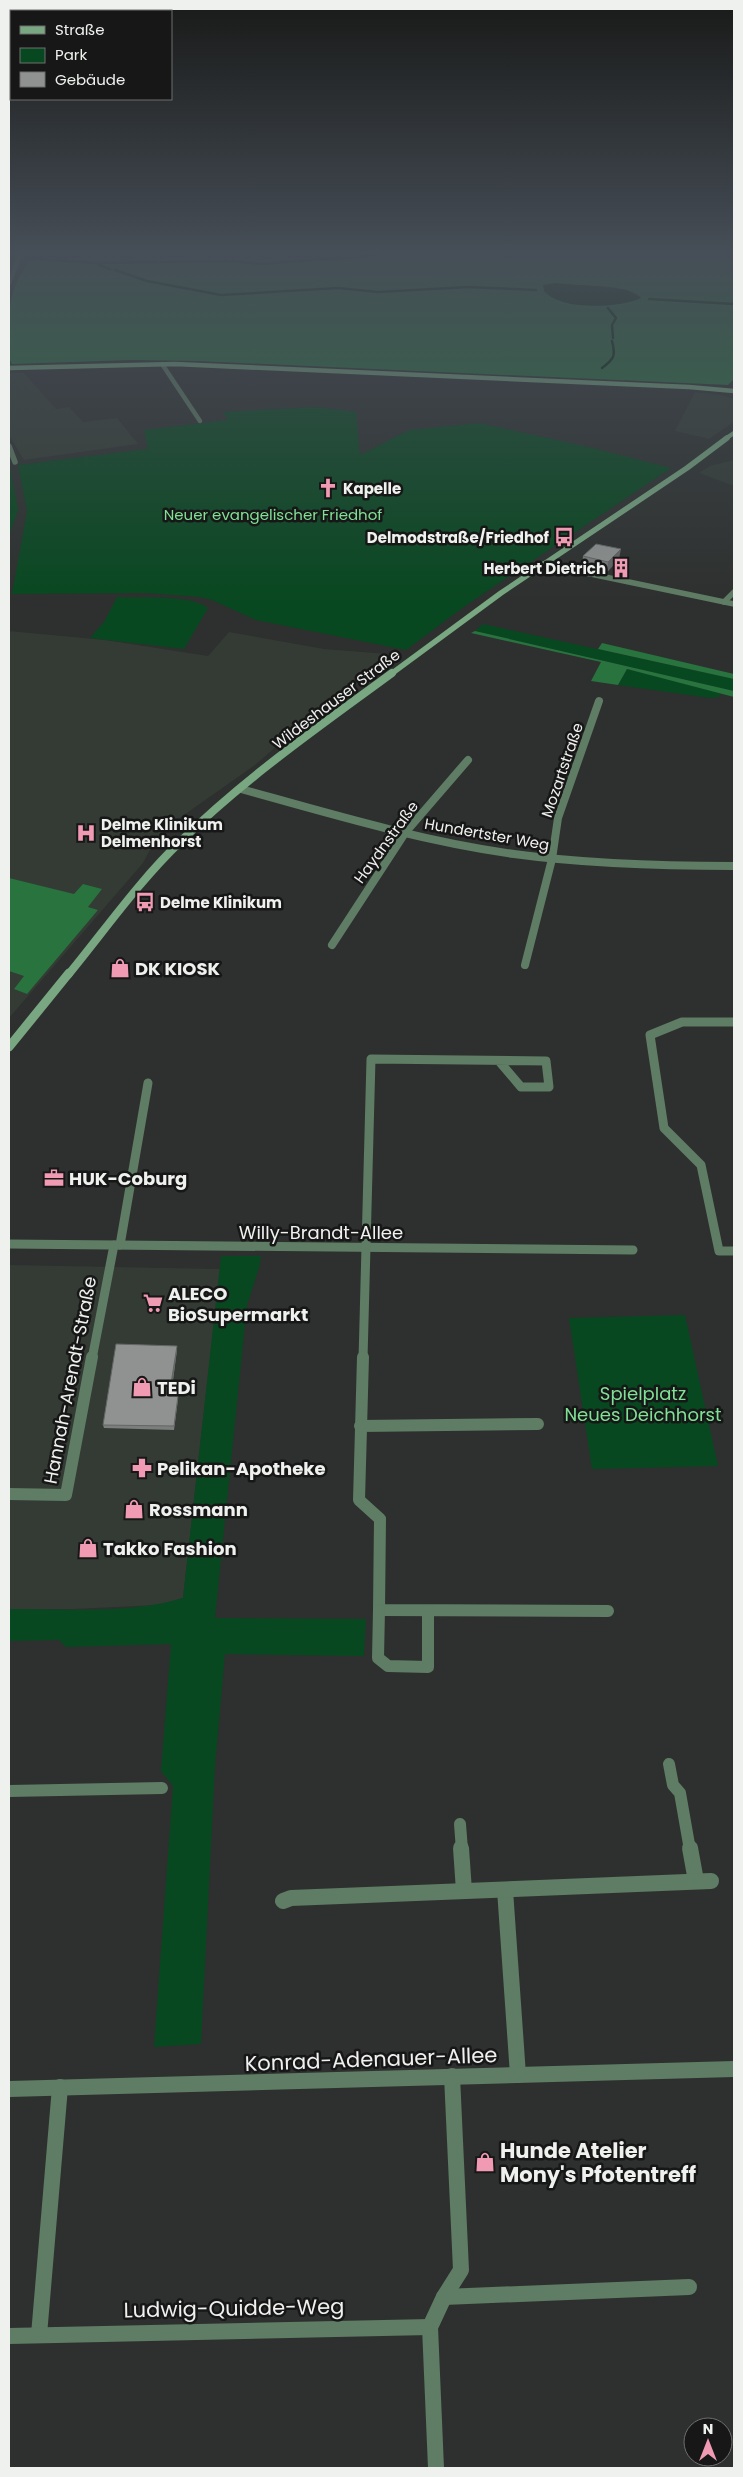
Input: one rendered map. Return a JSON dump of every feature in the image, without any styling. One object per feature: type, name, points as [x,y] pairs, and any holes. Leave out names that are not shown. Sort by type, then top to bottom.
[{"type":"main road","points":[[310,371],[734,390]]},
{"type":"main road","name":"Wildeshauser Straße","points":[[9,1047],[180,841],[241,789],[323,724],[543,564],[687,468],[734,433]]},
{"type":"street","points":[[166,371],[200,421]]},
{"type":"street","points":[[9,446],[15,462]]},
{"type":"street","points":[[543,564],[734,604]]},
{"type":"street","points":[[724,602],[734,592]]},
{"type":"street","name":"Mozartstraße","points":[[525,964],[552,860],[558,818],[599,701]]},
{"type":"street","name":"Haydnstraße","points":[[332,945],[406,833],[468,760]]},
{"type":"street","name":"Hundertster Weg","points":[[241,789],[461,846],[552,860],[635,865],[734,866]]},
{"type":"street","points":[[734,1022],[682,1022],[650,1035],[664,1128],[701,1165],[719,1251],[734,1251]]},
{"type":"street","points":[[428,1611],[428,1667],[388,1666],[378,1658],[380,1519],[359,1500],[371,1059],[546,1061],[549,1087],[521,1087],[499,1061]]},
{"type":"street","points":[[117,1245],[148,1083]]},
{"type":"street","name":"Willy-Brandt-Allee","points":[[9,1244],[633,1250]]},
{"type":"street","name":"Hannah-Arendt-Straße","points":[[9,1494],[66,1495],[117,1245]]},
{"type":"street","points":[[360,1426],[538,1424]]},
{"type":"street","points":[[379,1610],[608,1611]]},
{"type":"street","points":[[669,1764],[673,1785],[680,1793],[696,1882]]},
{"type":"street","points":[[9,1791],[162,1788]]},
{"type":"street","points":[[460,1824],[464,1891]]},
{"type":"street","points":[[283,1901],[291,1898],[711,1881]]},
{"type":"street","points":[[504,1890],[518,2075]]},
{"type":"street","name":"Konrad-Adenauer-Allee","points":[[9,2089],[174,2086],[452,2076],[734,2069]]},
{"type":"street","points":[[436,2468],[430,2327],[444,2297],[462,2270],[452,2076]]},
{"type":"street","points":[[39,2335],[60,2087]]},
{"type":"street","points":[[444,2297],[689,2288]]},
{"type":"street","name":"Ludwig-Quidde-Weg","points":[[9,2336],[430,2327]]},
{"type":"shaded area","points":[[9,373],[24,373],[56,409],[69,407],[83,422],[117,418],[138,444],[24,460],[9,435]]},
{"type":"shaded area","points":[[695,392],[721,395],[734,399],[734,422],[709,439],[675,431]]},
{"type":"shaded area","points":[[734,460],[734,486],[699,473],[710,466]]},
{"type":"shaded area","name":"Delme Klinikum Delmenhorst","points":[[9,631],[105,640],[208,656],[229,632],[324,649],[400,655],[315,713],[255,765],[174,822],[153,844],[143,863],[9,1018]]},
{"type":"shaded area","points":[[9,1265],[220,1269],[183,1598],[159,1605],[73,1609],[9,1609]]},
{"type":"green space","points":[[410,371],[734,371],[734,379],[728,385]]},
{"type":"green space","name":"Neuer evangelischer Friedhof","points":[[317,407],[356,412],[360,455],[409,430],[480,423],[593,448],[671,468],[465,606],[406,650],[256,620],[212,600],[199,597],[146,593],[12,594],[27,511],[18,465],[148,449],[144,430],[228,420],[223,412]]},
{"type":"green space","points":[[9,462],[18,510],[9,536]]},
{"type":"green space","points":[[117,597],[178,599],[200,604],[208,608],[184,649],[90,638],[104,622]]},
{"type":"green space","points":[[483,624],[734,679],[734,691],[475,631]]},
{"type":"green space","points":[[475,631],[734,691],[734,697],[627,669],[618,685],[591,681],[601,662],[471,633]]},
{"type":"green space","points":[[602,643],[734,674],[734,679],[598,649]]},
{"type":"green space","points":[[627,669],[712,690],[721,694],[719,697],[710,698],[618,685]]},
{"type":"green space","points":[[9,878],[74,894],[83,884],[102,889],[88,907],[98,910],[27,994],[14,989],[24,976],[9,971]]},
{"type":"green space","points":[[221,1256],[261,1256],[247,1305],[215,1618],[366,1619],[364,1656],[225,1654],[215,1766],[201,2044],[154,2047],[173,1786],[161,1771],[171,1644],[66,1647],[59,1640],[9,1641],[9,1609],[120,1609],[183,1598]]},
{"type":"green space","name":"Spielplatz Neues Deichhorst","points":[[685,1315],[718,1466],[592,1469],[569,1318]]},
{"type":"building","points":[[596,544],[621,549],[608,562],[583,556]]},
{"type":"building","name":"TEDi","points":[[116,1344],[177,1346],[169,1396],[178,1396],[174,1426],[103,1425]]},
{"type":"place","name":"Kapelle","points":[[328,488]]},
{"type":"place","name":"Delmodstraße/Friedhof","points":[[564,537]]},
{"type":"place","name":"Herbert Dietrich","points":[[621,568]]},
{"type":"place","name":"Delme Klinikum Delmenhorst","points":[[86,833]]},
{"type":"place","name":"Delme Klinikum","points":[[145,902]]},
{"type":"place","name":"DK KIOSK","points":[[120,968]]},
{"type":"place","name":"HUK-Coburg","points":[[54,1178]]},
{"type":"place","name":"ALECO BioSupermarkt","points":[[153,1303]]},
{"type":"place","name":"TEDi","points":[[142,1387]]},
{"type":"place","name":"Pelikan-Apotheke","points":[[142,1468]]},
{"type":"place","name":"Rossmann","points":[[134,1509]]},
{"type":"place","name":"Takko Fashion","points":[[88,1548]]},
{"type":"place","name":"Hunde Atelier Mony's Pfotentreff","points":[[485,2162]]}]
